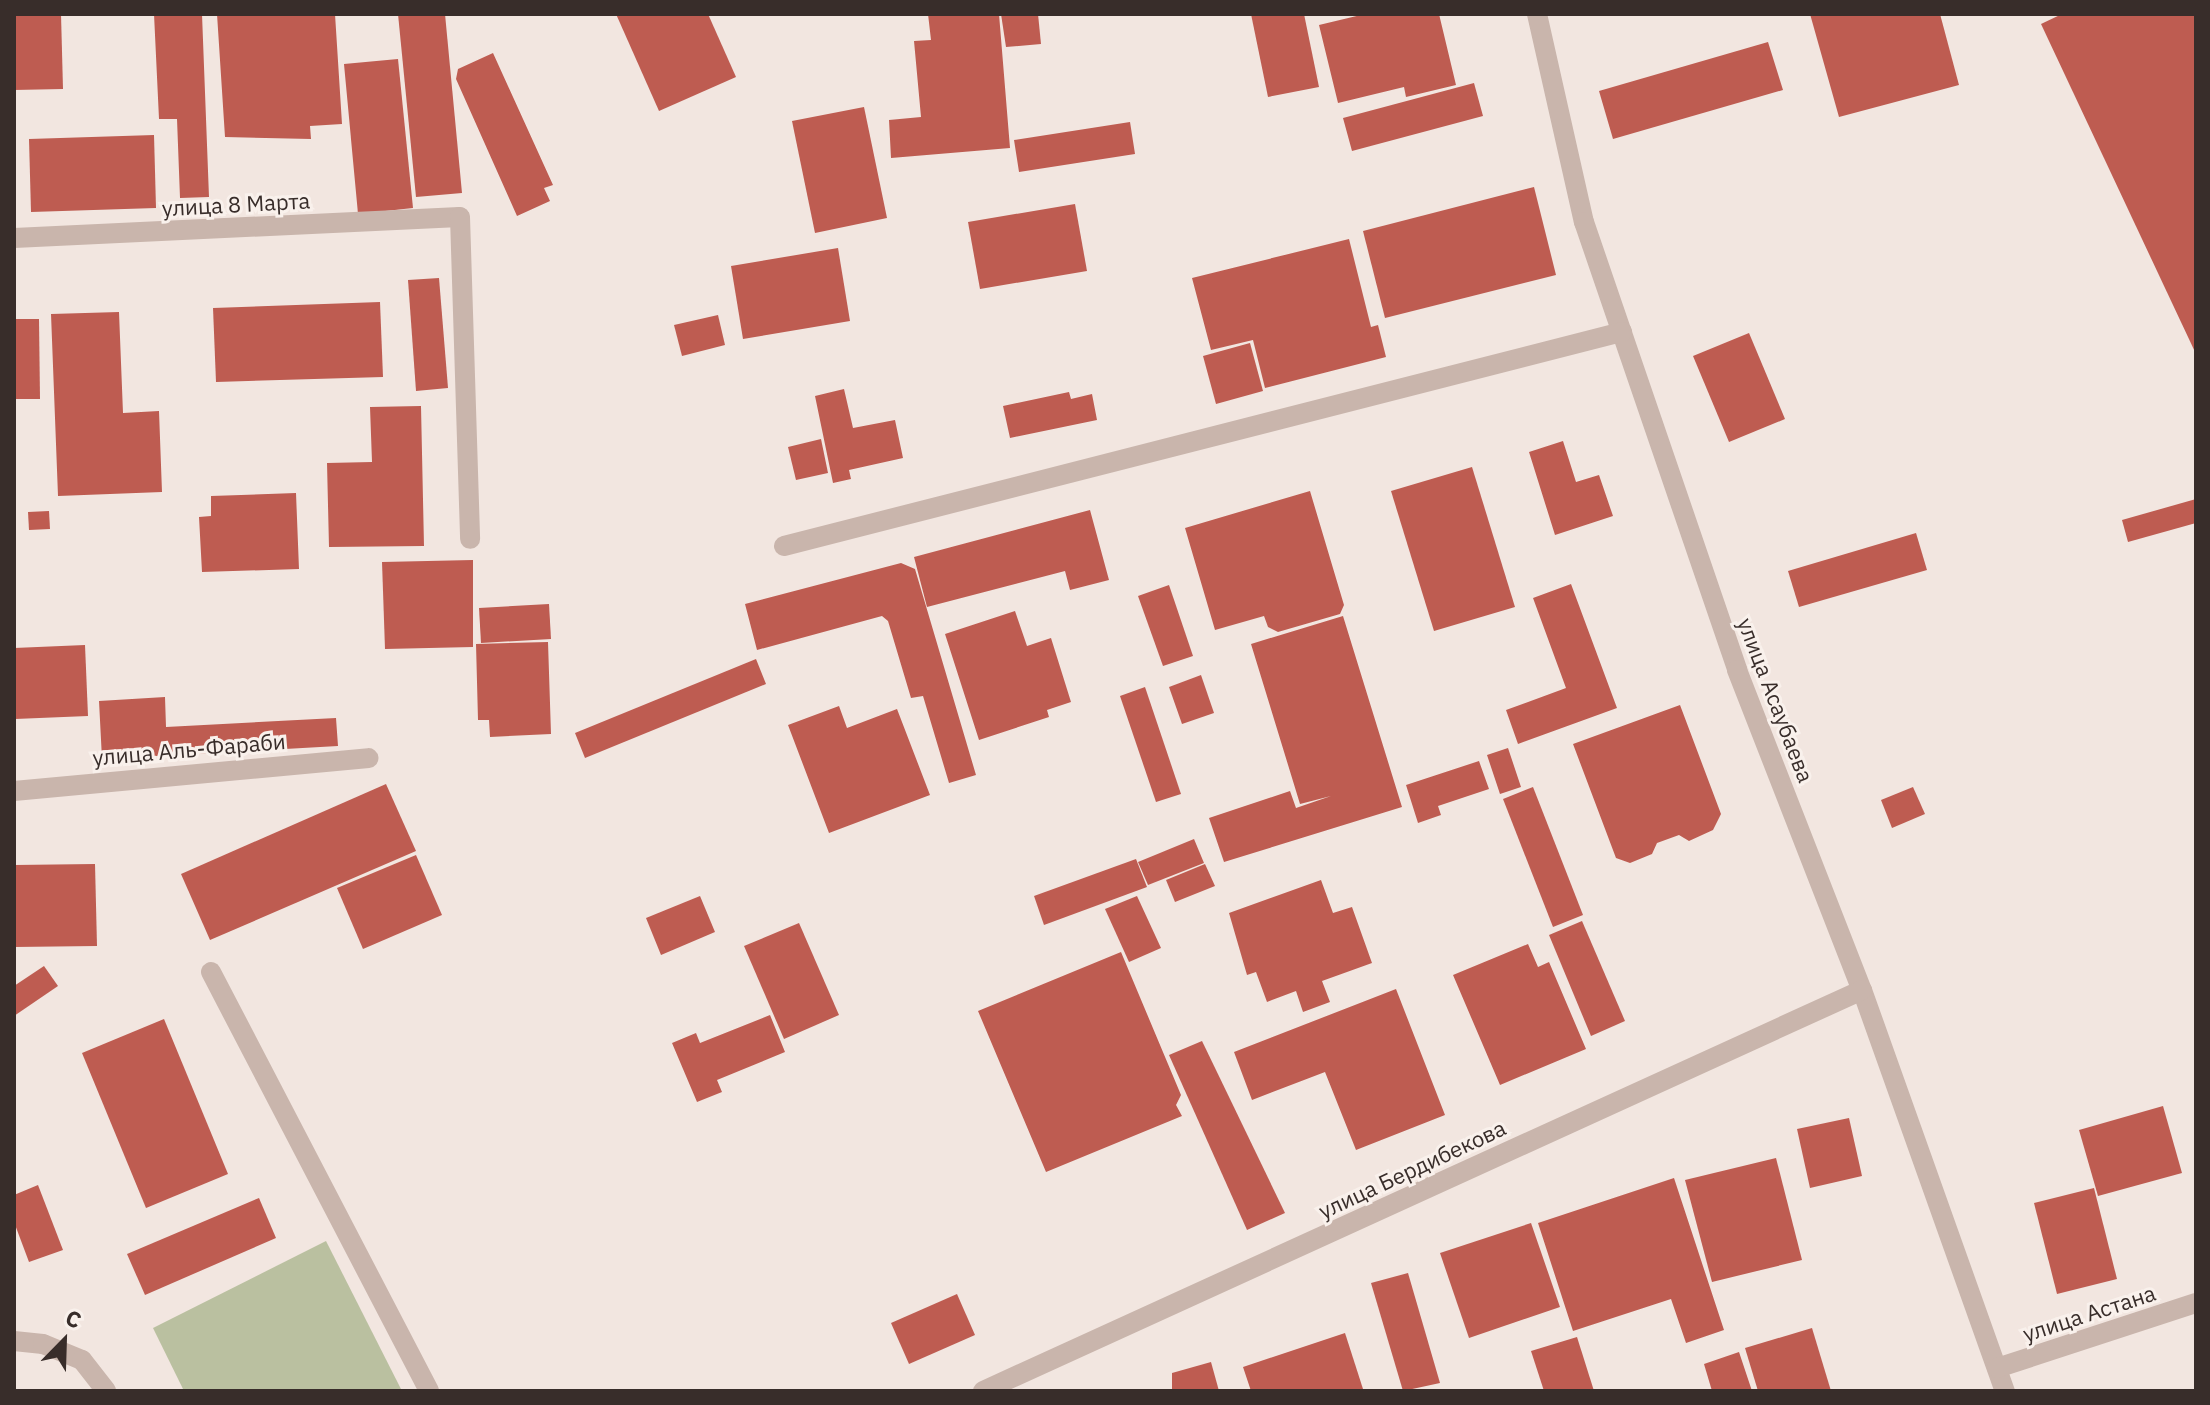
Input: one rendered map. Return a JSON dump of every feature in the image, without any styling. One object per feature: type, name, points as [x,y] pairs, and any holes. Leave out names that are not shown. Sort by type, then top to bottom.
[{"type":"street","name":"улица Асаубаева","points":[[1537,14],[1584,222],[1737,670],[1862,990],[2005,1391]]},
{"type":"street","name":"улица 8 Марта","points":[[14,238],[460,217],[470,539]]},
{"type":"street","points":[[784,546],[1622,332]]},
{"type":"street","name":"улица Аль-Фараби","points":[[14,791],[368,758]]},
{"type":"street","points":[[211,972],[429,1391]]},
{"type":"street","name":"улица Бердибекова","points":[[983,1391],[1862,990]]},
{"type":"street","name":"улица Астана","points":[[1997,1368],[2196,1303]]},
{"type":"street","points":[[14,1341],[43,1344],[82,1360],[106,1391]]},
{"type":"green space","points":[[326,1241],[402,1391],[184,1391],[153,1328]]},
{"type":"building","points":[[14,14],[61,14],[63,89],[14,90]]},
{"type":"building","points":[[154,14],[202,14],[209,197],[180,198],[177,119],[159,119]]},
{"type":"building","points":[[217,14],[335,14],[342,124],[310,126],[311,139],[225,137]]},
{"type":"building","points":[[398,14],[445,14],[462,193],[416,197]]},
{"type":"building","points":[[616,14],[708,14],[736,77],[659,111]]},
{"type":"building","points":[[928,14],[999,14],[1010,148],[891,158],[889,120],[921,117],[914,41],[931,40]]},
{"type":"building","points":[[1001,14],[1038,14],[1041,44],[1006,47]]},
{"type":"building","points":[[1251,14],[1304,14],[1319,87],[1268,97]]},
{"type":"building","points":[[1365,14],[1439,14],[1456,85],[1406,97],[1404,87],[1338,103],[1319,25]]},
{"type":"building","points":[[1810,14],[1940,14],[1959,85],[1839,117]]},
{"type":"building","points":[[2062,14],[2196,14],[2196,354],[2041,24]]},
{"type":"building","points":[[1768,42],[1783,90],[1613,139],[1599,91]]},
{"type":"building","points":[[493,53],[553,185],[544,188],[550,201],[517,216],[456,79],[458,69]]},
{"type":"building","points":[[398,59],[413,208],[358,214],[344,64]]},
{"type":"building","points":[[1474,83],[1483,116],[1352,151],[1343,118]]},
{"type":"building","points":[[864,107],[887,218],[815,233],[792,121]]},
{"type":"building","points":[[1130,122],[1135,154],[1019,172],[1014,140]]},
{"type":"building","points":[[154,135],[156,208],[31,212],[29,139]]},
{"type":"building","points":[[1534,187],[1556,275],[1385,318],[1363,231]]},
{"type":"building","points":[[1075,204],[1087,271],[980,289],[968,222]]},
{"type":"building","points":[[1349,239],[1371,327],[1378,325],[1386,357],[1265,388],[1253,340],[1211,350],[1192,278]]},
{"type":"building","points":[[838,248],[850,321],[743,339],[731,266]]},
{"type":"building","points":[[439,278],[448,388],[416,391],[408,280]]},
{"type":"building","points":[[380,302],[383,377],[216,382],[213,308]]},
{"type":"building","points":[[119,312],[123,413],[159,411],[162,492],[58,496],[51,314]]},
{"type":"building","points":[[718,315],[725,345],[682,356],[674,325]]},
{"type":"building","points":[[14,319],[39,319],[40,399],[14,399]]},
{"type":"building","points":[[1749,333],[1785,419],[1729,442],[1693,356]]},
{"type":"building","points":[[1250,343],[1263,391],[1216,404],[1203,356]]},
{"type":"building","points":[[844,389],[853,428],[895,420],[903,458],[849,470],[851,479],[833,483],[815,396]]},
{"type":"building","points":[[1069,392],[1071,399],[1092,394],[1097,420],[1010,438],[1003,406]]},
{"type":"building","points":[[421,406],[424,546],[329,547],[327,463],[372,462],[370,407]]},
{"type":"building","points":[[821,439],[828,473],[796,480],[788,447]]},
{"type":"building","points":[[1563,441],[1576,482],[1599,475],[1613,516],[1555,535],[1529,452]]},
{"type":"building","points":[[1472,467],[1515,607],[1434,631],[1391,491]]},
{"type":"building","points":[[1310,491],[1344,605],[1340,614],[1278,632],[1268,627],[1264,616],[1215,630],[1185,528]]},
{"type":"building","points":[[296,493],[299,569],[202,572],[199,517],[211,516],[211,496]]},
{"type":"building","points":[[2196,499],[2196,523],[2128,542],[2122,520]]},
{"type":"building","points":[[1090,510],[1109,580],[1070,590],[1065,571],[927,607],[914,557]]},
{"type":"building","points":[[49,511],[50,529],[29,530],[28,512]]},
{"type":"building","points":[[1916,533],[1927,570],[1799,607],[1788,571]]},
{"type":"building","points":[[473,560],[473,647],[385,649],[382,562]]},
{"type":"building","points":[[901,563],[915,569],[976,775],[949,783],[923,696],[911,698],[888,621],[882,616],[757,650],[745,604]]},
{"type":"building","points":[[1571,584],[1617,708],[1518,744],[1506,710],[1566,688],[1533,598]]},
{"type":"building","points":[[1169,585],[1193,656],[1163,666],[1138,596]]},
{"type":"building","points":[[549,604],[551,639],[481,643],[479,608]]},
{"type":"building","points":[[1015,611],[1027,646],[1051,638],[1071,702],[1047,710],[1049,717],[979,740],[945,634]]},
{"type":"building","points":[[1343,616],[1402,807],[1224,862],[1209,818],[1290,791],[1296,808],[1331,796],[1300,804],[1251,644]]},
{"type":"building","points":[[548,642],[551,734],[490,737],[489,720],[478,720],[476,644]]},
{"type":"building","points":[[85,645],[88,716],[15,719],[14,648]]},
{"type":"building","points":[[756,659],[766,684],[585,758],[575,733]]},
{"type":"building","points":[[1201,675],[1214,713],[1182,724],[1169,687]]},
{"type":"building","points":[[1145,687],[1181,794],[1156,802],[1120,696]]},
{"type":"building","points":[[165,697],[166,727],[336,718],[338,746],[102,759],[99,701]]},
{"type":"building","points":[[1680,705],[1721,814],[1713,830],[1689,841],[1679,835],[1657,843],[1652,854],[1630,863],[1616,858],[1573,744]]},
{"type":"building","points":[[839,706],[847,728],[897,709],[930,795],[829,833],[788,725]]},
{"type":"building","points":[[1508,748],[1521,787],[1500,794],[1487,755]]},
{"type":"building","points":[[1479,761],[1489,789],[1438,806],[1441,815],[1418,823],[1406,785]]},
{"type":"building","points":[[386,784],[416,851],[210,940],[181,874]]},
{"type":"building","points":[[1533,787],[1583,915],[1553,927],[1503,799]]},
{"type":"building","points":[[1913,787],[1925,814],[1892,828],[1881,800]]},
{"type":"building","points":[[1194,839],[1204,863],[1148,885],[1138,862]]},
{"type":"building","points":[[416,855],[442,915],[363,949],[337,888]]},
{"type":"building","points":[[1136,859],[1147,887],[1044,925],[1034,896]]},
{"type":"building","points":[[95,864],[97,946],[14,947],[14,865]]},
{"type":"building","points":[[1205,864],[1215,886],[1175,902],[1166,880]]},
{"type":"building","points":[[1321,880],[1333,913],[1352,907],[1372,963],[1322,981],[1330,1002],[1303,1012],[1296,991],[1267,1002],[1256,972],[1247,975],[1229,913]]},
{"type":"building","points":[[700,896],[715,932],[661,955],[646,918]]},
{"type":"building","points":[[1137,896],[1161,948],[1129,962],[1105,909]]},
{"type":"building","points":[[1582,921],[1625,1021],[1591,1036],[1549,935]]},
{"type":"building","points":[[799,923],[839,1015],[784,1039],[744,946]]},
{"type":"building","points":[[1528,944],[1538,967],[1549,962],[1586,1049],[1500,1085],[1453,975]]},
{"type":"building","points":[[1121,952],[1181,1095],[1176,1105],[1182,1116],[1046,1172],[978,1011]]},
{"type":"building","points":[[44,966],[58,986],[14,1016],[14,986]]},
{"type":"building","points":[[1396,989],[1445,1115],[1356,1150],[1325,1072],[1252,1100],[1234,1052]]},
{"type":"building","points":[[770,1015],[785,1052],[717,1080],[722,1092],[697,1102],[672,1043],[696,1033],[700,1043]]},
{"type":"building","points":[[164,1019],[228,1174],[146,1208],[82,1053]]},
{"type":"building","points":[[1202,1041],[1285,1213],[1247,1230],[1169,1055]]},
{"type":"building","points":[[2163,1106],[2182,1173],[2098,1196],[2079,1130]]},
{"type":"building","points":[[1849,1118],[1862,1176],[1810,1188],[1797,1129]]},
{"type":"building","points":[[1776,1158],[1802,1260],[1712,1282],[1685,1180]]},
{"type":"building","points":[[1674,1178],[1724,1330],[1686,1343],[1671,1299],[1573,1331],[1538,1223]]},
{"type":"building","points":[[38,1185],[63,1250],[29,1262],[14,1222],[14,1195]]},
{"type":"building","points":[[2094,1188],[2117,1279],[2057,1294],[2034,1203]]},
{"type":"building","points":[[259,1198],[276,1238],[145,1295],[127,1254]]},
{"type":"building","points":[[1531,1223],[1560,1307],[1469,1338],[1440,1253]]},
{"type":"building","points":[[1408,1273],[1440,1383],[1403,1391],[1371,1283]]},
{"type":"building","points":[[957,1294],[975,1335],[909,1364],[891,1323]]},
{"type":"building","points":[[1812,1328],[1831,1391],[1758,1391],[1745,1348]]},
{"type":"building","points":[[1345,1333],[1363,1389],[1251,1391],[1243,1367]]},
{"type":"building","points":[[1577,1337],[1594,1391],[1544,1391],[1531,1351]]},
{"type":"building","points":[[1739,1352],[1752,1391],[1712,1391],[1704,1364]]},
{"type":"building","points":[[1211,1362],[1219,1391],[1172,1391],[1172,1373]]}]
